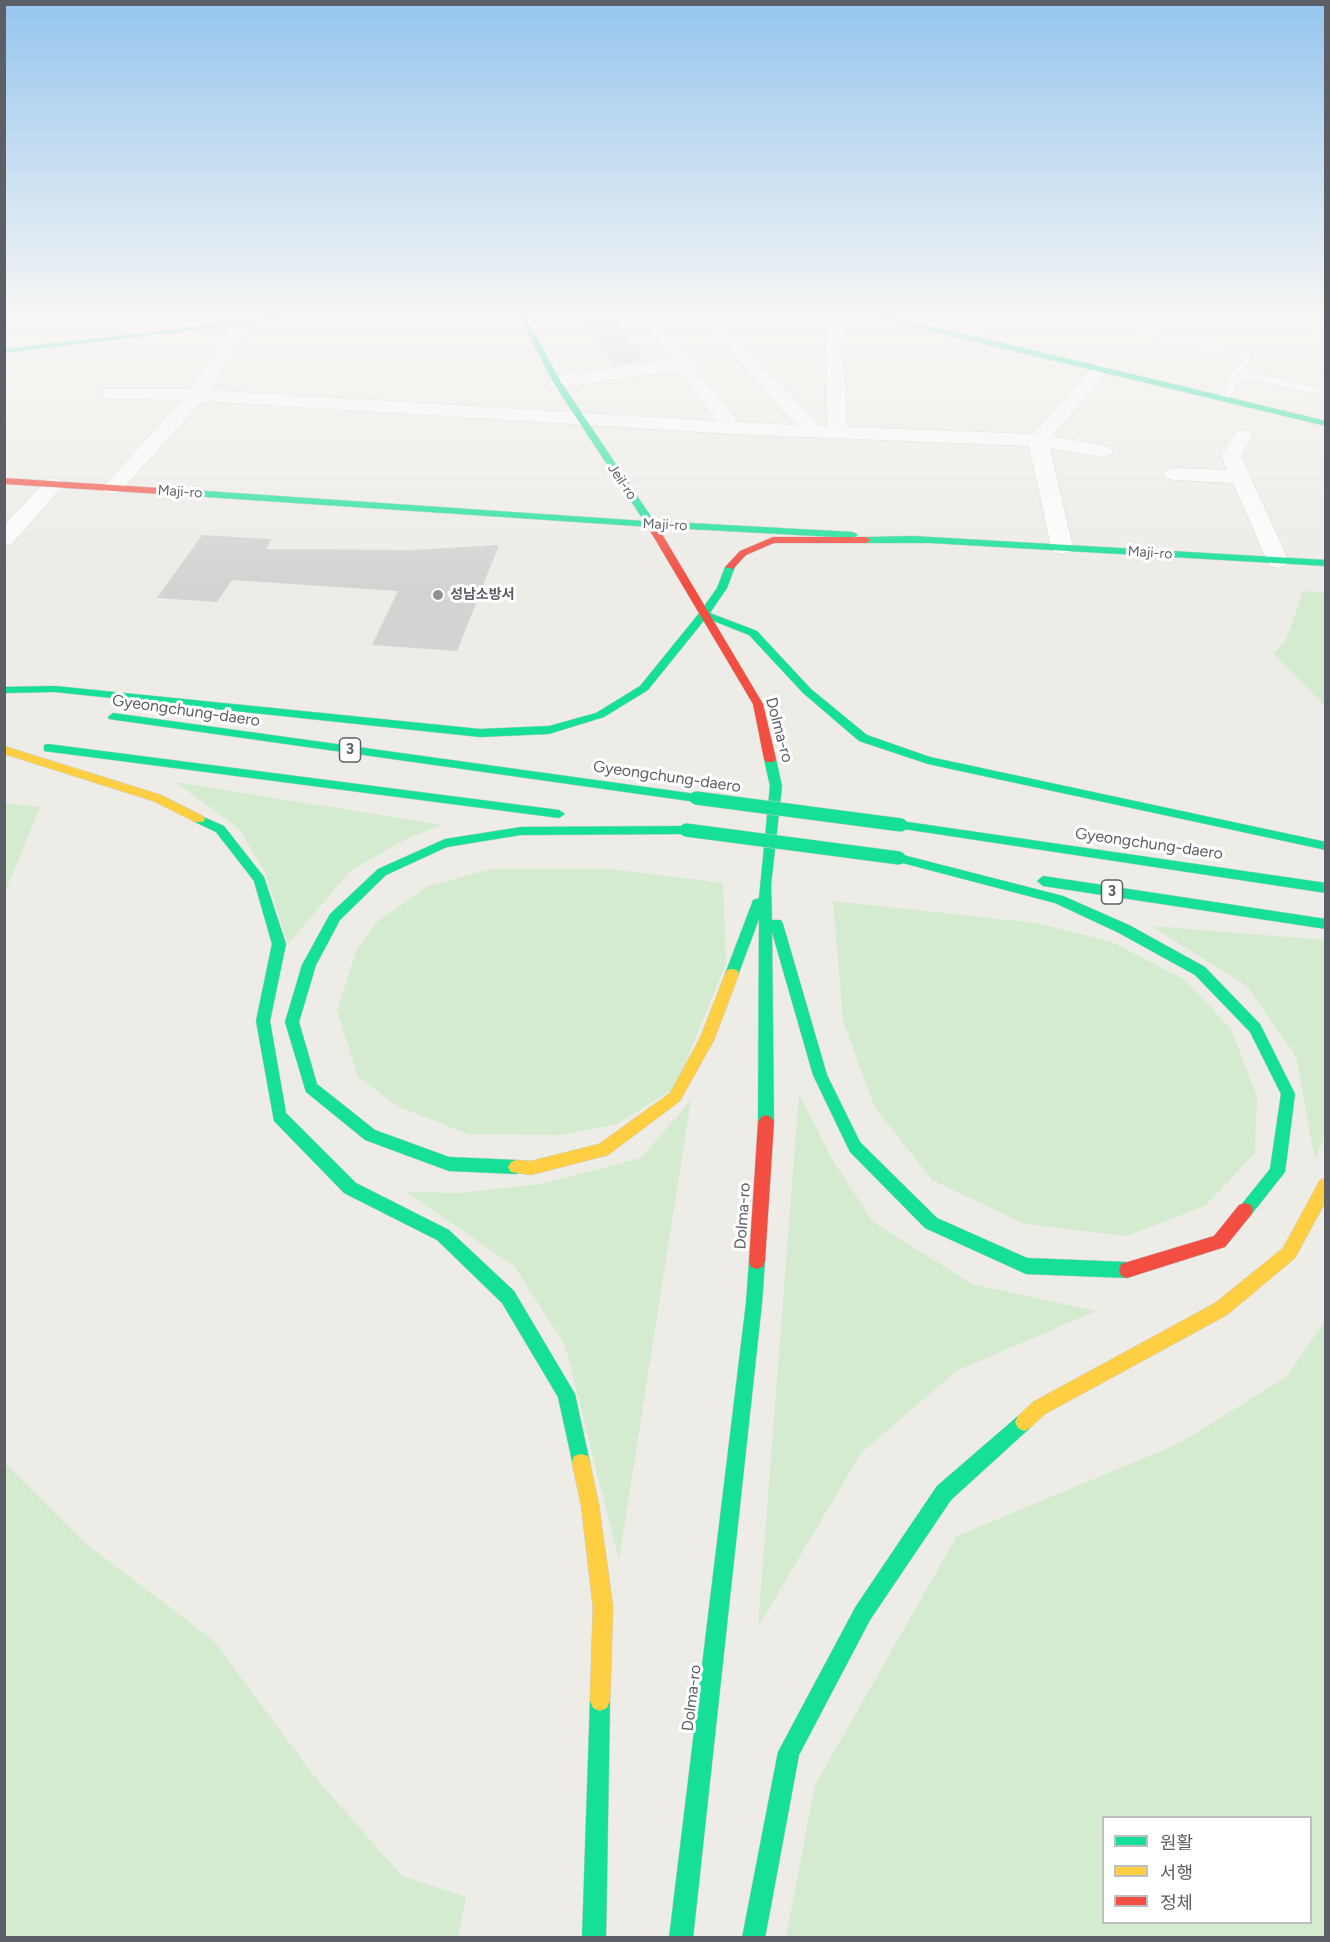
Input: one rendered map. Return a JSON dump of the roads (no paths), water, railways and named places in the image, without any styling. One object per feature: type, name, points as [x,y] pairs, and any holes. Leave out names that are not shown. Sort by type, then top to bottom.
[{"type":"main road","name":"Jeil-ro","points":[[572,406],[651,524]]},
{"type":"main road","points":[[1252,406],[1326,424]]},
{"type":"main road","name":"Maji-ro","points":[[4,481],[651,524],[1326,563]]},
{"type":"main road","name":"Dolma-ro","points":[[651,524],[758,704],[776,786],[765,885],[767,1106],[754,1303],[681,1938]]},
{"type":"main road","points":[[4,690],[55,689],[480,733],[549,730],[600,715],[644,688],[704,614],[722,588],[729,568],[743,553],[773,540],[947,540]]},
{"type":"main road","points":[[704,614],[753,633],[807,691],[863,738],[928,760],[1326,846]]},
{"type":"main road","name":"Gyeongchung-daero","points":[[98,715],[901,825],[1326,888]]},
{"type":"main road","name":"3","points":[[4,742],[899,858],[1326,924]]},
{"type":"main road","points":[[4,750],[157,798],[220,829],[260,880],[279,944],[263,1021],[279,1116],[350,1188],[442,1235],[508,1297],[566,1394],[591,1505],[603,1607],[594,1938]]},
{"type":"main road","points":[[686,830],[521,831],[445,843],[382,872],[335,917],[309,965],[292,1022],[311,1088],[370,1135],[448,1164],[531,1168],[603,1150],[675,1097],[707,1040],[765,885]]},
{"type":"main road","points":[[765,885],[820,1075],[855,1147],[931,1223],[1026,1266],[1130,1270],[1219,1242],[1276,1172],[1288,1094],[1255,1028],[1200,971],[1124,929],[1058,899],[899,858]]},
{"type":"main road","points":[[753,1938],[789,1752],[862,1613],[944,1493],[1039,1408],[1221,1309],[1289,1253],[1326,1185]]},
{"type":"street","points":[[113,488],[187,406]]},
{"type":"street","points":[[369,406],[732,428],[1038,440],[1103,451]]},
{"type":"street","points":[[715,406],[732,428]]},
{"type":"street","points":[[790,406],[814,432]]},
{"type":"street","points":[[836,406],[837,433]]},
{"type":"street","points":[[1038,440],[1069,406]]},
{"type":"street","points":[[1243,436],[1231,456],[1278,561]]},
{"type":"street","points":[[1038,440],[1062,547]]},
{"type":"street","points":[[1173,474],[1240,477]]},
{"type":"street","points":[[4,539],[54,484]]},
{"type":"place","name":"성남소방서","points":[[438,595]]}]
